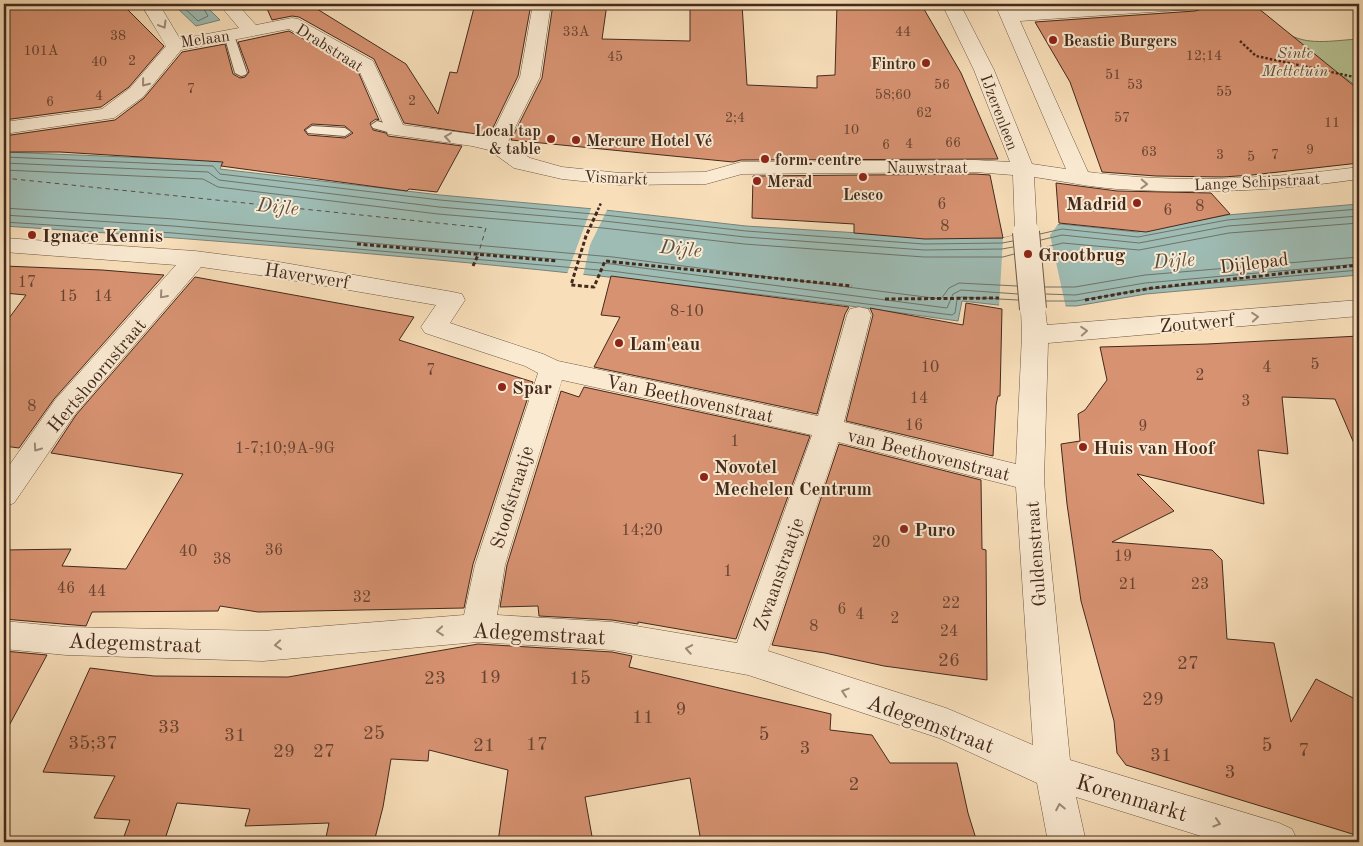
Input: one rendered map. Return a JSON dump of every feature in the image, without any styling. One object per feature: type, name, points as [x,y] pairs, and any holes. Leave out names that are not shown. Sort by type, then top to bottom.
[{"type":"street","name":"Melaan","points":[[150,4],[176,46],[251,30]]},
{"type":"street","points":[[228,4],[251,30]]},
{"type":"street","points":[[496,146],[530,77],[542,4]]},
{"type":"street","name":"IJzerenleen","points":[[951,4],[984,70],[1023,169],[1088,178]]},
{"type":"street","points":[[1088,178],[1007,10],[1195,4]]},
{"type":"street","name":"Drabstraat","points":[[251,30],[292,23],[366,65],[386,128],[472,140],[496,146]]},
{"type":"street","points":[[4,128],[107,114],[119,108],[135,95],[176,46]]},
{"type":"street","name":"Vismarkt","points":[[496,146],[522,163],[562,173],[620,179],[706,178],[741,168]]},
{"type":"street","name":"Nauwstraat","points":[[741,168],[975,166],[1023,169]]},
{"type":"street","points":[[1023,169],[1026,232],[1035,335]]},
{"type":"street","name":"Lange Schipstraat","points":[[1088,178],[1115,182],[1216,186],[1300,181],[1359,173]]},
{"type":"street","name":"Haverwerf","points":[[4,245],[195,259],[273,269],[453,300],[434,327],[534,360],[552,369]]},
{"type":"street","name":"Hertshoornstraat","points":[[4,495],[65,407],[195,259]]},
{"type":"street","name":"Zoutwerf","points":[[1035,335],[1359,308]]},
{"type":"street","name":"Zwaanstraatje","points":[[748,660],[828,429],[860,315]]},
{"type":"street","name":"Guldenstraat","points":[[1035,335],[1030,479],[1053,772]]},
{"type":"street","name":"Van Beethovenstraat","points":[[552,369],[828,429]]},
{"type":"street","name":"Stoofstraatje","points":[[478,628],[490,565],[552,369]]},
{"type":"street","name":"van Beethovenstraat","points":[[828,429],[1030,479]]},
{"type":"street","name":"Adegemstraat","points":[[4,635],[66,640],[263,646],[478,628],[612,636],[748,660],[946,724],[1053,772]]},
{"type":"street","name":"Korenmarkt","points":[[1067,842],[1053,772],[1279,842]]},
{"type":"lane","points":[[229,35],[241,73]]},
{"type":"lane","points":[[312,130],[345,132]]},
{"type":"path","points":[[1240,41],[1256,56],[1359,78]]},
{"type":"path","points":[[600,277],[594,287],[571,285],[586,236],[602,202]]},
{"type":"path","points":[[357,244],[557,262]]},
{"type":"path","points":[[474,266],[478,255]]},
{"type":"path","name":"Dijlepad","points":[[1152,288],[1359,265]]},
{"type":"green space","name":"Sinte Mettetuin","points":[[1290,35],[1315,41],[1359,39],[1359,88],[1344,77],[1287,85]]},
{"type":"water","points":[[173,4],[204,4],[220,20],[196,26]]},
{"type":"water","name":"Dijle","points":[[4,152],[223,161],[220,169],[440,195],[605,210],[746,226],[892,235],[1003,238],[1061,224],[1137,232],[1227,215],[1359,204],[1359,275],[1146,294],[1076,306],[998,305],[962,301],[958,321],[720,290],[482,264],[243,243],[4,226]]},
{"type":"pier","points":[[592,206],[608,208],[590,245],[583,276],[567,274]]},
{"type":"pier","name":"Grootbrug","points":[[1059,223],[1050,235],[1066,308],[999,307],[1003,238]]},
{"type":"building","points":[[4,4],[122,4],[164,46],[129,87],[101,107],[4,120]]},
{"type":"building","points":[[265,4],[309,4],[406,64],[438,114],[450,72],[457,73],[475,4],[531,4],[518,76],[489,136],[404,123],[374,59],[299,17],[292,16],[272,20]]},
{"type":"building","points":[[553,4],[607,4],[602,39],[690,41],[690,4],[742,4],[747,85],[817,88],[817,76],[835,75],[837,4],[921,4],[961,73],[998,159],[741,160],[733,162],[511,140],[542,78]]},
{"type":"building","points":[[1023,4],[1090,4],[1025,8]]},
{"type":"building","points":[[1206,4],[1253,4],[1359,90],[1359,163],[1223,177],[1156,176],[1102,172],[1070,82],[1035,22],[1195,11],[1202,9]]},
{"type":"building","points":[[289,31],[357,69],[379,120],[376,119],[370,123],[373,130],[386,133],[388,136],[462,146],[437,192],[409,189],[407,191],[221,166],[223,162],[60,152],[4,152],[4,136],[115,120],[144,98],[182,52],[225,44],[233,74],[240,78],[245,77],[249,72],[238,42]],"holes":[[[312,124],[345,126],[353,133],[345,138],[308,135],[304,130]]]},
{"type":"building","points":[[990,175],[1003,238],[925,239],[854,233],[854,224],[752,218],[753,176]]},
{"type":"building","points":[[1056,183],[1117,191],[1211,193],[1230,214],[1146,232],[1059,223]]},
{"type":"building","points":[[4,266],[102,270],[164,275],[54,399],[19,448],[4,446],[4,325],[26,295],[4,293]]},
{"type":"building","points":[[611,276],[849,307],[845,314],[817,414],[594,367],[620,317],[601,315]]},
{"type":"building","points":[[195,277],[414,317],[399,340],[533,382],[473,564],[464,608],[258,612],[220,606],[218,611],[92,612],[86,626],[4,619],[4,550],[71,549],[62,566],[126,569],[183,474],[51,453],[76,415]]},
{"type":"building","points":[[966,303],[1002,309],[1000,396],[998,396],[996,405],[993,456],[846,421],[873,315],[870,308],[963,325]]},
{"type":"building","points":[[1359,336],[1359,455],[1335,399],[1282,397],[1288,454],[1258,450],[1264,504],[1137,474],[1174,511],[1112,542],[1212,550],[1222,560],[1227,639],[1274,643],[1291,722],[1316,679],[1359,701],[1359,836],[1126,765],[1117,753],[1114,721],[1081,601],[1067,504],[1061,444],[1080,441],[1078,414],[1085,410],[1107,380],[1100,347],[1207,344]]},
{"type":"building","points":[[584,387],[810,436],[736,639],[638,622],[638,624],[612,620],[539,616],[538,606],[500,607],[507,565],[561,391],[579,397]]},
{"type":"building","points":[[839,444],[981,480],[982,549],[986,550],[987,680],[884,666],[825,653],[772,645]]},
{"type":"building","points":[[478,644],[612,652],[632,656],[629,667],[831,714],[830,730],[872,735],[890,763],[957,763],[968,813],[977,842],[701,842],[690,778],[585,797],[593,842],[498,842],[508,770],[429,750],[428,761],[391,759],[383,807],[374,842],[325,842],[329,823],[245,826],[250,809],[177,803],[164,842],[122,842],[130,820],[94,818],[115,776],[43,772],[90,668],[154,676],[288,677]]},
{"type":"building","points":[[4,651],[47,655],[4,735]]},
{"type":"ferry route","points":[[4,178],[486,228],[478,255]]},
{"type":"place","name":"Beastie Burgers","points":[[1053,40]]},
{"type":"place","name":"Fintro","points":[[926,63]]},
{"type":"place","name":"Local tap & table","points":[[551,139]]},
{"type":"place","name":"Mercure Hotel Vé","points":[[576,140]]},
{"type":"place","name":"form. centre","points":[[765,159]]},
{"type":"place","name":"Lesco","points":[[863,177]]},
{"type":"place","name":"Merad","points":[[757,181]]},
{"type":"place","name":"Madrid","points":[[1137,203]]},
{"type":"place","name":"Ignace Kennis","points":[[32,235]]},
{"type":"place","name":"Grootbrug","points":[[1028,254]]},
{"type":"place","name":"Lam'eau","points":[[619,343]]},
{"type":"place","name":"Spar","points":[[502,387]]},
{"type":"place","name":"Huis van Hoof","points":[[1083,447]]},
{"type":"place","name":"Novotel Mechelen Centrum","points":[[704,477]]},
{"type":"place","name":"Puro","points":[[904,529]]}]
